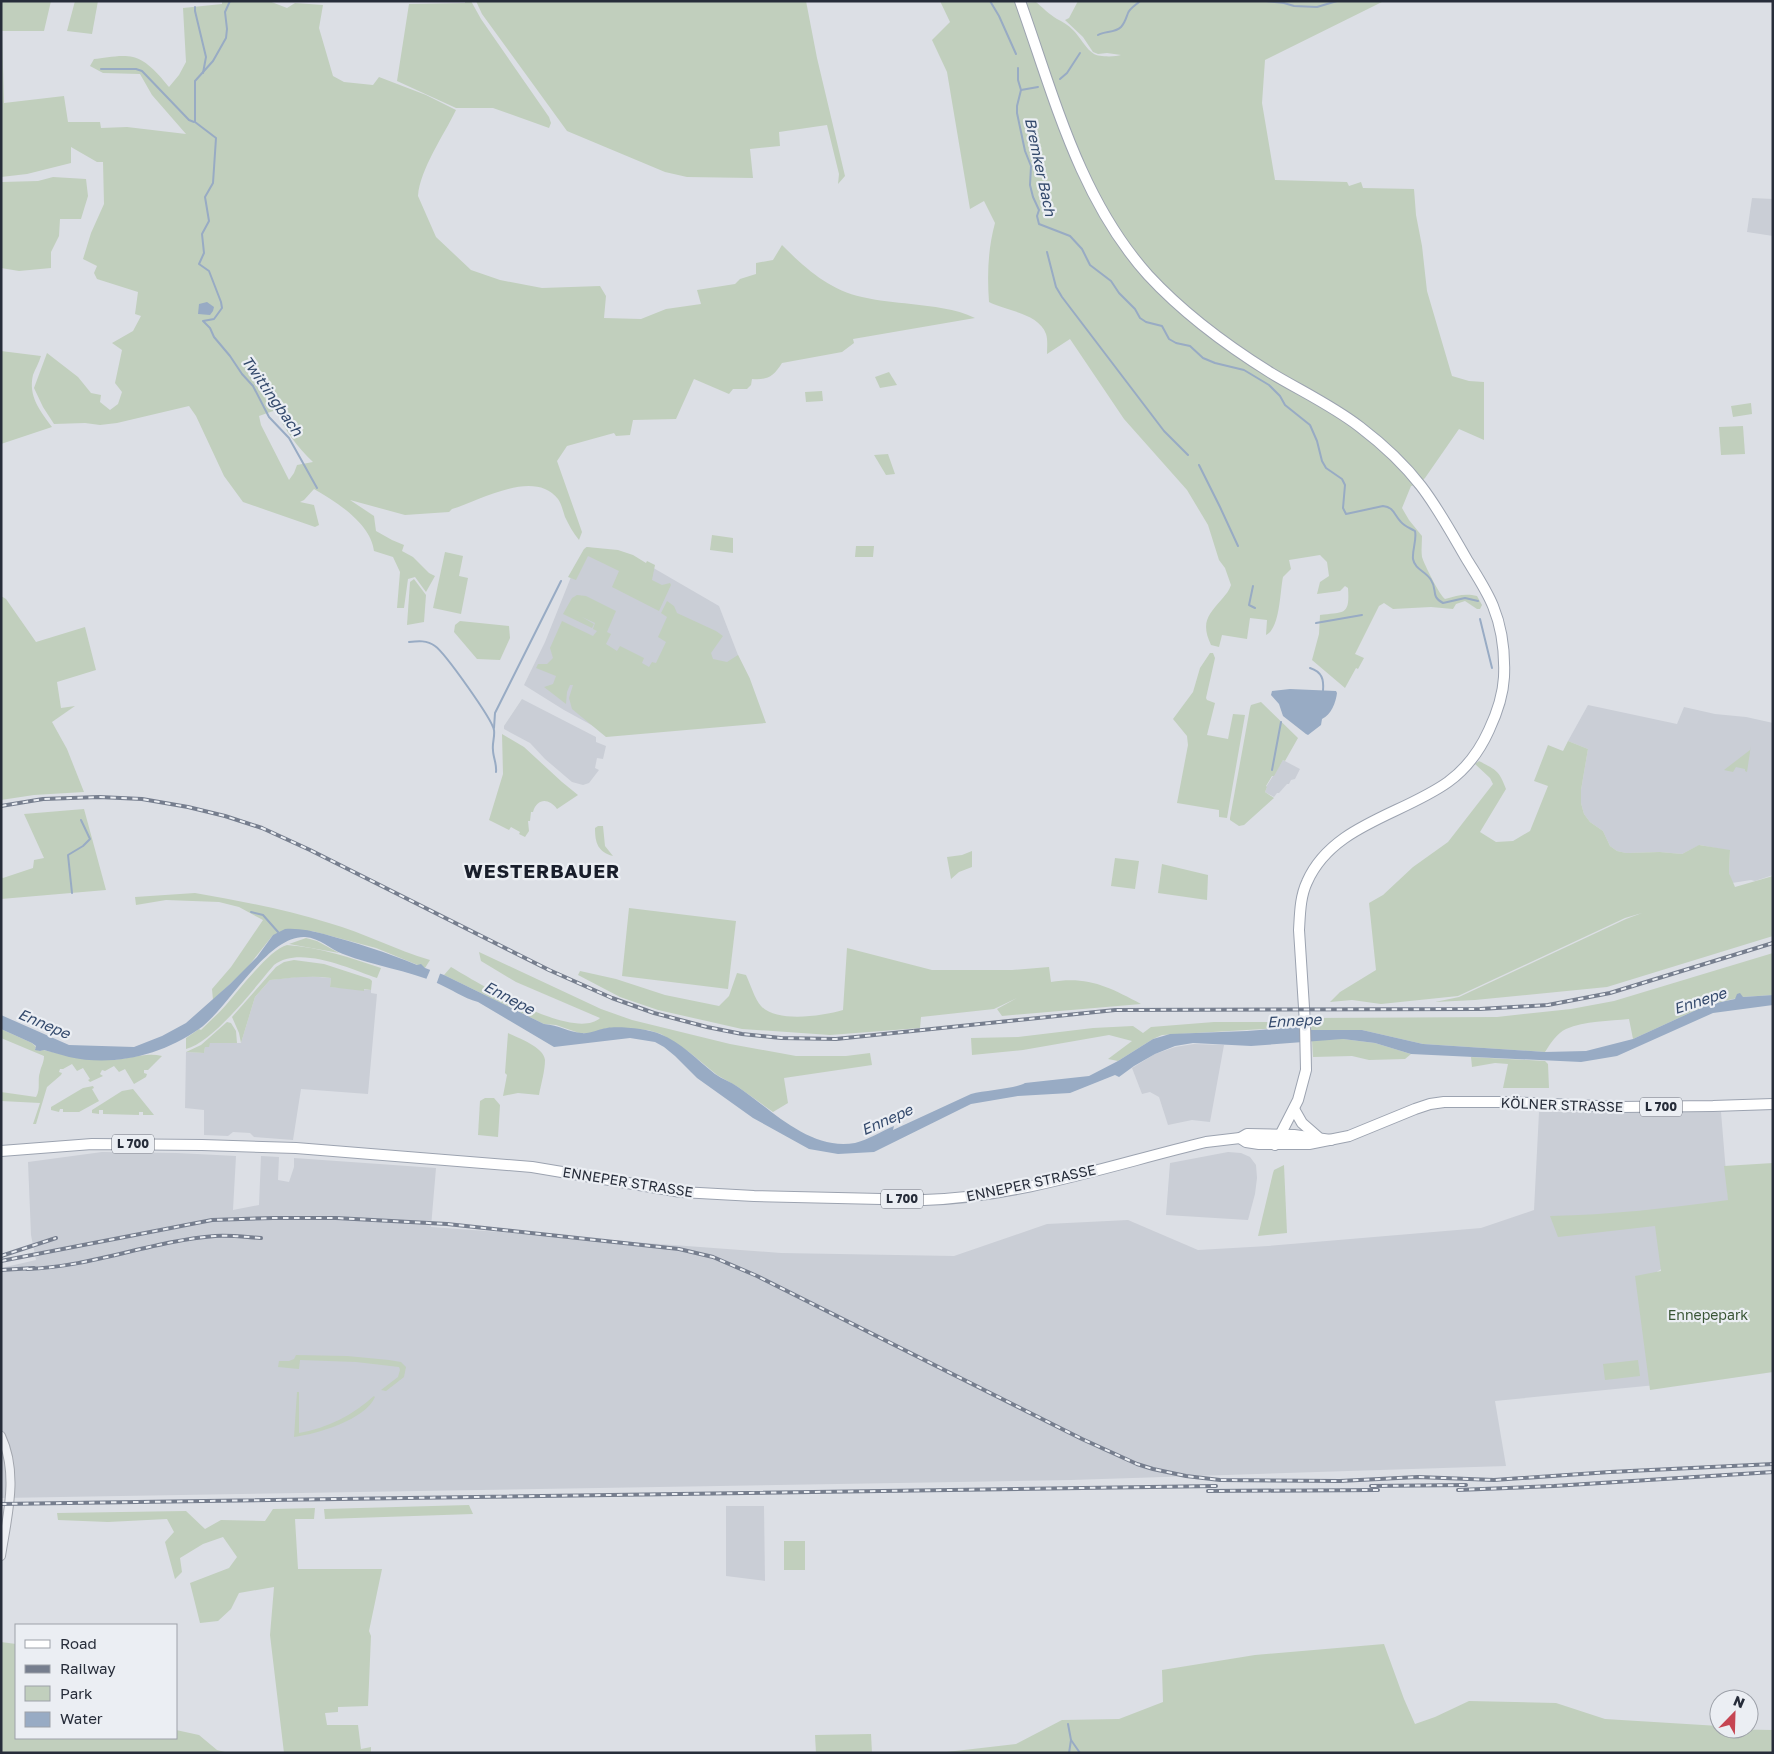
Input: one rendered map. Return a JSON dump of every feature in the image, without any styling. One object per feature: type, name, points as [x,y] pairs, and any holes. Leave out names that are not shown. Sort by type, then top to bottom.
[{"type":"main road","points":[[1020,1],[1066,132],[1097,202],[1116,234],[1147,274],[1182,309],[1230,346],[1359,426],[1391,454],[1419,484],[1439,512],[1493,605],[1498,621],[1504,662],[1502,694],[1493,723],[1473,757],[1448,782],[1363,827],[1334,846],[1307,880],[1300,912],[1299,930],[1306,1046],[1305,1077],[1294,1109],[1279,1134],[1275,1145]]},
{"type":"main road","name":"KÖLNER STRASSE","points":[[1471,1102],[1620,1107],[1773,1104]]},
{"type":"main road","name":"ENNEPER STRASSE","points":[[1240,1138],[1246,1142],[1275,1145],[1310,1144],[1349,1136],[1430,1104],[1471,1102]]},
{"type":"main road","points":[[1294,1109],[1302,1123],[1318,1137]]},
{"type":"main road","name":"ENNEPER STRASSE","points":[[6,1150],[92,1144],[296,1148],[532,1167],[681,1192],[754,1196],[924,1200],[999,1193],[1206,1142],[1240,1138],[1247,1134],[1279,1134],[1331,1140]]},
{"type":"street","points":[[1,1436],[6,1446],[11,1492],[1,1556]]},
{"type":"shaded area","points":[[1752,198],[1773,199],[1773,236],[1747,232]]},
{"type":"shaded area","points":[[586,547],[631,555],[719,606],[738,655],[750,679],[713,668],[608,734],[524,685],[545,642],[571,577]]},
{"type":"shaded area","points":[[522,699],[596,737],[596,742],[606,746],[603,759],[597,758],[595,768],[599,770],[589,783],[583,785],[572,782],[545,759],[530,743],[504,729],[504,726]]},
{"type":"shaded area","points":[[1588,705],[1677,724],[1684,707],[1773,723],[1773,875],[1755,881],[1732,883],[1729,873],[1730,851],[1700,845],[1682,854],[1660,852],[1626,853],[1617,851],[1610,846],[1603,831],[1590,822],[1584,814],[1581,803],[1581,790],[1588,749],[1568,741]]},
{"type":"shaded area","points":[[1283,760],[1300,769],[1295,779],[1291,780],[1274,797],[1265,792],[1266,787]]},
{"type":"shaded area","points":[[306,976],[331,978],[330,987],[371,990],[371,993],[377,994],[368,1094],[301,1089],[293,1140],[254,1137],[250,1133],[233,1132],[228,1136],[204,1135],[204,1110],[185,1108],[186,1052],[204,1053],[205,1047],[210,1043],[241,1043],[255,997],[270,980]]},
{"type":"shaded area","points":[[1194,1044],[1224,1045],[1210,1122],[1192,1120],[1168,1125],[1159,1097],[1150,1092],[1142,1094],[1132,1068],[1155,1054],[1175,1047]]},
{"type":"shaded area","points":[[1539,1112],[1721,1112],[1729,1209],[1666,1266],[1638,1284],[1656,1385],[1495,1401],[1506,1466],[1071,1480],[1,1498],[1,1268],[36,1260],[31,1235],[28,1162],[102,1152],[236,1156],[233,1210],[259,1205],[261,1156],[279,1157],[278,1180],[289,1182],[294,1167],[294,1158],[436,1168],[431,1227],[781,1253],[954,1256],[1047,1224],[1128,1220],[1198,1250],[1481,1228],[1534,1210]]},
{"type":"shaded area","points":[[1228,1152],[1241,1153],[1250,1157],[1256,1165],[1255,1194],[1248,1220],[1166,1215],[1170,1163]]},
{"type":"shaded area","points":[[726,1506],[764,1506],[765,1581],[726,1576]]},
{"type":"green space","points":[[1,1],[51,1],[44,31],[2,31],[4,103],[64,96],[68,122],[100,122],[101,128],[127,127],[186,134],[152,95],[140,74],[103,73],[90,66],[94,59],[113,56],[133,57],[143,61],[153,69],[169,87],[179,75],[186,62],[183,8],[222,4],[222,1],[269,1],[287,8],[295,3],[323,5],[319,28],[333,76],[344,82],[373,85],[379,77],[426,95],[456,110],[433,152],[423,175],[418,196],[436,237],[471,270],[500,280],[542,288],[600,286],[606,296],[604,318],[641,319],[666,309],[701,304],[697,290],[735,284],[740,279],[756,274],[756,263],[773,260],[782,245],[818,277],[850,294],[874,300],[944,308],[975,318],[853,339],[854,343],[842,352],[782,363],[770,377],[752,379],[751,385],[747,389],[733,389],[729,394],[694,379],[676,419],[633,420],[630,435],[616,436],[614,433],[567,446],[557,461],[582,532],[579,540],[568,523],[558,499],[548,490],[535,486],[506,489],[452,509],[449,512],[405,515],[350,500],[374,516],[376,531],[404,545],[402,551],[413,557],[429,573],[435,576],[426,592],[415,577],[408,579],[404,608],[397,608],[400,572],[393,557],[374,551],[372,541],[367,532],[352,515],[333,500],[314,489],[300,502],[314,505],[319,525],[315,527],[243,502],[224,476],[196,416],[189,406],[117,423],[100,425],[85,423],[54,424],[34,388],[47,353],[78,377],[91,393],[101,395],[100,402],[110,410],[118,404],[122,392],[115,383],[122,350],[112,343],[133,331],[141,316],[135,314],[138,292],[97,279],[94,273],[97,266],[83,259],[91,233],[104,204],[103,162],[97,162],[71,147],[71,163],[27,174],[1,177]],"holes":[[[276,410],[292,437],[313,462],[297,465],[289,480],[261,425],[259,416]]]},
{"type":"green space","points":[[75,1],[98,1],[92,34],[67,31]]},
{"type":"green space","points":[[465,1],[471,1],[481,19],[549,117],[551,123],[549,128],[493,108],[456,108],[397,81],[409,4],[465,3]]},
{"type":"green space","points":[[476,1],[806,1],[817,58],[845,176],[838,184],[839,174],[827,125],[779,132],[780,146],[750,149],[753,178],[687,177],[665,172],[567,131],[482,14]]},
{"type":"green space","points":[[940,1],[1036,2],[1071,28],[1091,52],[1096,55],[1115,56],[1121,55],[1093,52],[1083,37],[1065,20],[1069,18],[1078,1],[1384,1],[1265,60],[1262,103],[1275,180],[1347,182],[1349,186],[1361,182],[1363,188],[1414,189],[1427,291],[1452,376],[1469,381],[1484,382],[1484,440],[1459,429],[1425,478],[1419,484],[1411,486],[1402,508],[1422,536],[1422,557],[1432,580],[1443,597],[1445,599],[1465,595],[1477,596],[1482,605],[1480,609],[1465,601],[1456,604],[1453,609],[1431,607],[1393,609],[1384,603],[1379,606],[1355,654],[1364,658],[1345,688],[1312,660],[1319,634],[1320,615],[1340,613],[1344,611],[1348,604],[1348,588],[1345,586],[1340,591],[1317,594],[1320,582],[1329,576],[1327,562],[1320,555],[1289,560],[1291,569],[1283,577],[1277,618],[1271,631],[1266,635],[1267,620],[1250,618],[1247,639],[1222,635],[1219,647],[1211,645],[1206,631],[1207,620],[1231,585],[1225,568],[1219,560],[1208,525],[1187,490],[1124,419],[1070,339],[1047,354],[1046,334],[1037,321],[989,302],[989,262],[995,223],[984,201],[970,209],[947,72],[932,40],[950,22]]},
{"type":"green space","points":[[53,177],[86,179],[88,196],[81,219],[60,219],[59,236],[51,252],[51,268],[19,271],[1,268],[1,180],[2,182],[38,181]]},
{"type":"green space","points":[[1,351],[41,356],[33,375],[32,390],[39,409],[52,427],[1,444]]},
{"type":"green space","points":[[889,372],[897,385],[880,388],[875,377]]},
{"type":"green space","points":[[822,391],[823,401],[806,402],[805,392]]},
{"type":"green space","points":[[1751,403],[1752,414],[1733,417],[1731,406]]},
{"type":"green space","points":[[1743,426],[1745,454],[1721,455],[1719,427]]},
{"type":"green space","points":[[888,454],[895,474],[886,475],[874,455]]},
{"type":"green space","points":[[712,535],[733,538],[733,553],[710,550]]},
{"type":"green space","points":[[856,546],[874,546],[873,557],[855,557]]},
{"type":"green space","points":[[587,547],[618,550],[633,555],[646,563],[647,561],[655,565],[652,580],[662,585],[670,583],[671,585],[659,611],[612,587],[619,571],[588,556],[576,580],[568,577]]},
{"type":"green space","points":[[445,552],[463,556],[459,576],[468,578],[461,614],[433,608]]},
{"type":"green space","points":[[414,579],[426,595],[424,622],[407,625],[410,582]]},
{"type":"green space","points":[[577,595],[586,596],[616,611],[607,632],[611,634],[606,644],[617,651],[620,646],[644,658],[642,663],[649,667],[652,662],[656,663],[666,642],[658,637],[667,617],[661,613],[667,601],[674,606],[677,613],[716,631],[723,636],[711,653],[713,659],[727,662],[738,655],[750,679],[766,723],[606,737],[572,709],[569,698],[573,685],[570,685],[567,692],[566,704],[544,687],[553,684],[556,676],[536,668],[538,664],[547,664],[553,658],[550,648],[562,621],[593,636],[597,631],[593,629],[595,623],[582,617],[594,624],[592,628],[563,614],[572,598]]},
{"type":"green space","points":[[1,596],[6,599],[36,642],[85,627],[96,670],[57,682],[61,708],[75,706],[52,722],[67,749],[84,792],[34,795],[1,800]]},
{"type":"green space","points":[[460,621],[509,626],[510,638],[500,660],[477,659],[454,632],[455,625]]},
{"type":"green space","points":[[1210,653],[1213,653],[1215,658],[1206,698],[1215,703],[1207,735],[1228,739],[1233,714],[1245,715],[1227,818],[1219,817],[1219,810],[1177,803],[1188,745],[1187,736],[1173,719],[1193,692],[1200,668]]},
{"type":"green space","points":[[1261,702],[1298,738],[1285,761],[1283,760],[1266,786],[1265,792],[1274,798],[1244,825],[1239,826],[1230,818],[1250,708],[1251,705]]},
{"type":"green space","points":[[502,734],[524,747],[578,795],[557,809],[547,801],[537,804],[533,812],[531,812],[530,821],[528,821],[529,831],[525,837],[511,827],[509,830],[489,820],[503,774]]},
{"type":"green space","points":[[1568,741],[1588,749],[1581,790],[1581,803],[1584,814],[1590,822],[1603,831],[1610,846],[1617,851],[1626,853],[1660,852],[1682,854],[1699,845],[1730,850],[1729,873],[1735,887],[1773,876],[1773,936],[1607,987],[1435,1002],[1459,997],[1642,913],[1625,918],[1458,996],[1381,1004],[1352,1000],[1330,1002],[1340,992],[1376,970],[1369,903],[1383,895],[1413,867],[1448,842],[1493,784],[1490,778],[1475,764],[1479,761],[1496,771],[1506,789],[1480,832],[1496,842],[1513,841],[1530,831],[1548,786],[1534,781],[1548,745],[1563,751]]},
{"type":"green space","points":[[1751,745],[1747,772],[1745,769],[1736,767],[1733,772],[1724,770],[1750,750]]},
{"type":"green space","points":[[84,809],[106,890],[1,899],[1,877],[3,878],[33,868],[34,860],[44,858],[24,814]]},
{"type":"green space","points":[[603,826],[605,846],[613,856],[604,852],[598,846],[595,828]]},
{"type":"green space","points":[[972,851],[972,867],[959,872],[951,879],[947,857],[962,855]]},
{"type":"green space","points":[[1115,858],[1139,861],[1135,889],[1111,886]]},
{"type":"green space","points":[[1162,864],[1208,875],[1207,900],[1158,893]]},
{"type":"green space","points":[[195,893],[312,918],[342,927],[430,960],[425,968],[376,948],[312,931],[273,935],[247,968],[213,1000],[212,989],[231,967],[263,920],[239,907],[219,902],[166,900],[136,905],[135,897]]},
{"type":"green space","points":[[629,908],[736,921],[728,989],[622,976]]},
{"type":"green space","points":[[306,938],[317,941],[339,953],[289,944]]},
{"type":"green space","points":[[287,945],[323,951],[381,968],[377,978],[311,958],[297,957],[285,959],[274,965],[233,1013],[209,1036],[186,1049],[186,1038],[199,1029],[201,1030],[272,954]]},
{"type":"green space","points":[[847,948],[932,970],[1012,970],[1049,967],[1051,982],[1076,981],[1098,984],[1141,1004],[1002,1016],[997,1009],[1017,998],[994,1009],[921,1017],[920,1028],[830,1035],[742,1029],[658,1010],[620,997],[578,975],[580,971],[616,979],[665,995],[719,1006],[729,996],[737,973],[746,975],[759,1003],[768,1011],[778,1015],[812,1016],[843,1010]]},
{"type":"green space","points":[[479,952],[601,1009],[632,1020],[730,1044],[796,1056],[846,1056],[870,1053],[872,1065],[784,1078],[788,1103],[773,1112],[738,1087],[717,1075],[689,1052],[661,1034],[648,1030],[607,1028],[592,1033],[579,1033],[556,1025],[544,1024],[444,975],[451,967],[526,1008],[549,1017],[570,1022],[587,1023],[600,1018],[516,982],[481,961]]},
{"type":"green space","points":[[1773,953],[1773,995],[1742,997],[1707,1005],[1633,1039],[1629,1019],[1573,1026],[1557,1036],[1545,1052],[1423,1044],[1362,1030],[1311,1030],[1312,1018],[1497,1017],[1571,1009],[1614,1001]]},
{"type":"green space","points":[[294,960],[324,964],[370,979],[372,981],[371,990],[364,989],[364,991],[330,987],[331,978],[323,977],[270,980],[255,997],[241,1043],[232,1017],[276,967],[284,962]]},
{"type":"green space","points":[[227,1022],[231,1023],[236,1031],[237,1043],[210,1043],[209,1047],[205,1047],[204,1053],[186,1052],[201,1045]]},
{"type":"green space","points":[[1214,1022],[1294,1022],[1296,1027],[1162,1035],[1118,1061],[1108,1059],[1132,1041],[1109,1035],[1023,1050],[972,1055],[971,1038],[1018,1037],[1093,1028],[1133,1026],[1143,1033],[1151,1027]]},
{"type":"green space","points":[[1,1029],[32,1043],[36,1047],[35,1049],[40,1051],[94,1060],[112,1060],[144,1055],[162,1056],[148,1070],[144,1070],[144,1073],[147,1074],[146,1077],[134,1084],[125,1069],[119,1072],[114,1066],[105,1071],[102,1070],[100,1074],[103,1076],[90,1082],[83,1068],[77,1071],[72,1064],[60,1069],[61,1075],[47,1087],[36,1124],[33,1124],[40,1103],[1,1101],[1,1092],[36,1097],[44,1056],[1,1038]]},
{"type":"green space","points":[[508,1033],[535,1047],[544,1055],[544,1069],[539,1095],[518,1093],[503,1096],[507,1075],[505,1073]]},
{"type":"green space","points":[[1343,1039],[1375,1043],[1411,1054],[1405,1059],[1369,1060],[1352,1056],[1313,1057],[1312,1040]]},
{"type":"green space","points":[[1471,1057],[1545,1061],[1548,1064],[1549,1088],[1503,1088],[1508,1064],[1495,1063],[1472,1067]]},
{"type":"green space","points":[[93,1086],[94,1088],[92,1089],[99,1101],[79,1112],[63,1112],[63,1109],[60,1109],[59,1112],[51,1110],[51,1107],[83,1088]]},
{"type":"green space","points":[[133,1089],[154,1115],[143,1115],[143,1112],[139,1112],[139,1115],[103,1114],[103,1110],[99,1110],[99,1114],[92,1113],[92,1110],[122,1091]]},
{"type":"green space","points":[[485,1098],[494,1098],[500,1105],[498,1137],[478,1135],[480,1101]]},
{"type":"green space","name":"Ennepepark","points":[[1773,1163],[1773,1372],[1650,1390],[1635,1276],[1661,1271],[1655,1226],[1558,1237],[1550,1216],[1639,1211],[1728,1200],[1724,1166]]},
{"type":"green space","points":[[1284,1165],[1287,1233],[1258,1236],[1274,1170]]},
{"type":"green space","points":[[296,1355],[347,1356],[389,1360],[401,1362],[406,1367],[404,1377],[386,1391],[381,1390],[398,1377],[399,1367],[356,1362],[300,1360],[299,1369],[278,1367],[279,1361],[289,1361],[294,1359]]},
{"type":"green space","points":[[1638,1360],[1640,1376],[1605,1380],[1603,1364]]},
{"type":"green space","points":[[297,1392],[299,1392],[299,1433],[320,1428],[339,1420],[375,1397],[370,1405],[361,1413],[339,1425],[315,1433],[294,1437]]},
{"type":"green space","points":[[469,1505],[473,1514],[325,1519],[324,1509]]},
{"type":"green space","points":[[315,1508],[314,1519],[295,1519],[298,1569],[382,1569],[369,1631],[371,1636],[368,1706],[338,1707],[338,1712],[325,1713],[327,1725],[358,1725],[361,1749],[371,1747],[371,1753],[284,1753],[270,1635],[274,1587],[239,1593],[231,1609],[218,1621],[200,1623],[190,1583],[229,1568],[237,1557],[223,1537],[203,1544],[180,1558],[182,1572],[175,1579],[165,1542],[174,1532],[167,1519],[108,1522],[58,1520],[57,1513],[186,1511],[205,1529],[221,1520],[265,1521],[273,1509]]},
{"type":"green space","points":[[784,1541],[805,1541],[805,1570],[784,1570]]},
{"type":"green space","points":[[1,1642],[15,1644],[15,1739],[178,1739],[178,1730],[199,1735],[217,1750],[229,1753],[1,1753]]},
{"type":"green space","points":[[1384,1644],[1415,1724],[1469,1701],[1556,1703],[1605,1719],[1709,1725],[1709,1739],[1759,1739],[1759,1730],[1773,1730],[1773,1753],[938,1753],[1016,1744],[1062,1720],[1119,1719],[1163,1702],[1162,1670],[1255,1655]]},
{"type":"green space","points":[[871,1734],[872,1753],[816,1753],[815,1735]]},
{"type":"water","points":[[207,302],[214,307],[210,315],[198,314],[199,304]]},
{"type":"water","points":[[1290,689],[1336,691],[1337,693],[1334,704],[1322,719],[1321,725],[1308,735],[1283,716],[1279,704],[1271,695],[1272,691]]},
{"type":"water","points":[[285,929],[300,929],[324,934],[371,948],[417,965],[421,964],[425,968],[444,975],[544,1024],[581,1033],[619,1027],[641,1029],[668,1037],[682,1046],[715,1074],[738,1087],[792,1127],[823,1141],[838,1144],[860,1142],[894,1126],[893,1130],[971,1094],[1014,1087],[1025,1083],[1089,1076],[1118,1061],[1153,1039],[1170,1034],[1296,1027],[1311,1030],[1362,1030],[1423,1044],[1545,1052],[1586,1051],[1633,1039],[1707,1005],[1735,999],[1737,994],[1740,993],[1743,997],[1773,995],[1773,1005],[1713,1013],[1617,1056],[1581,1062],[1411,1054],[1375,1043],[1343,1039],[1251,1046],[1193,1043],[1175,1046],[1155,1054],[1119,1077],[1115,1075],[1070,1093],[1018,1096],[971,1104],[874,1152],[838,1154],[809,1149],[753,1118],[697,1078],[675,1056],[655,1042],[630,1038],[554,1047],[478,1002],[437,983],[355,958],[338,952],[315,939],[305,937],[291,940],[276,948],[262,960],[199,1029],[169,1046],[153,1052],[120,1059],[86,1060],[44,1050],[35,1050],[36,1046],[32,1043],[1,1029],[1,1015],[69,1045],[134,1047],[162,1036],[186,1023],[257,957],[273,935]]},
{"type":"pier","points":[[431,968],[441,971],[436,985],[425,982]]},
{"type":"waterway","name":"Twittingbach","points":[[230,1],[225,12],[226,38],[213,61],[195,81],[195,122],[216,138],[213,183],[205,197],[209,221],[202,234],[204,253],[199,264],[209,271],[222,308],[214,319],[203,321],[253,386],[269,417],[289,438],[317,488]]},
{"type":"waterway","name":"Bremker Bach","points":[[990,1],[1016,54]]},
{"type":"waterway","points":[[1098,35],[1121,27],[1129,11],[1140,1]]},
{"type":"waterway","points":[[1266,1],[1294,6],[1317,7],[1337,1]]},
{"type":"waterway","points":[[195,7],[206,57],[203,73]]},
{"type":"waterway","points":[[1060,79],[1067,73],[1080,53]]},
{"type":"waterway","name":"Bremker Bach","points":[[1018,68],[1018,80],[1021,90],[1017,113],[1025,151],[1031,166],[1030,185],[1039,210],[1037,216],[1039,224],[1070,236],[1082,249],[1090,265],[1111,281],[1119,293],[1135,309],[1140,318],[1146,322],[1162,326],[1169,339],[1176,343],[1190,346],[1203,358],[1215,363],[1244,370],[1269,385],[1280,396],[1285,405],[1310,425],[1326,468],[1342,479],[1345,485],[1343,508],[1346,514],[1383,506],[1389,508],[1405,526],[1415,531],[1414,563],[1431,580],[1437,598],[1443,603],[1465,598],[1478,601]]},
{"type":"waterway","points":[[101,69],[136,69],[142,71],[189,120],[194,122]]},
{"type":"waterway","points":[[1021,90],[1038,87]]},
{"type":"waterway","points":[[1047,252],[1056,287],[1062,297],[1164,431],[1188,455]]},
{"type":"waterway","points":[[1199,465],[1238,546]]},
{"type":"waterway","points":[[494,728],[495,713],[561,581]]},
{"type":"waterway","points":[[1253,586],[1249,605],[1255,608]]},
{"type":"waterway","points":[[1316,623],[1362,615]]},
{"type":"waterway","name":"Bremker Bach","points":[[1480,619],[1492,668]]},
{"type":"waterway","points":[[409,642],[426,642],[435,646],[458,673],[477,700],[494,730],[493,747],[496,772]]},
{"type":"waterway","points":[[1310,668],[1320,674],[1323,691]]},
{"type":"waterway","points":[[1272,770],[1281,722]]},
{"type":"waterway","points":[[72,893],[68,855],[83,846],[90,839],[81,820]]},
{"type":"waterway","points":[[251,912],[263,915],[278,932]]},
{"type":"waterway","points":[[1,1483],[1,1497]]},
{"type":"waterway","points":[[1068,1724],[1071,1740],[1069,1753]]},
{"type":"waterway","points":[[1071,1740],[1080,1753]]},
{"type":"railway","points":[[1,806],[43,799],[99,797],[142,799],[225,816],[262,828],[310,850],[549,970],[612,998],[654,1013],[707,1027],[742,1034],[781,1038],[836,1039],[1115,1010],[1480,1009],[1548,1005],[1610,993],[1773,943]]},
{"type":"railway","points":[[1,1261],[212,1220],[273,1218],[336,1218],[447,1224],[679,1249],[713,1257],[757,1276],[1082,1439],[1137,1464],[1186,1476],[1220,1480],[1340,1481],[1418,1477],[1494,1480],[1773,1464]]},
{"type":"railway","points":[[27,1269],[75,1264],[191,1239],[221,1236],[261,1238]]},
{"type":"railway","points":[[1,1256],[56,1238]]},
{"type":"railway","points":[[1,1270],[34,1268]]},
{"type":"railway","points":[[1458,1490],[1773,1472]]},
{"type":"railway","points":[[1371,1486],[1466,1485]]},
{"type":"railway","points":[[1,1504],[1216,1486]]},
{"type":"railway","points":[[1208,1491],[1378,1490]]},
{"type":"district","name":"WESTERBAUER","points":[[542,871]]},
{"type":"water label","name":"Ennepe","points":[[509,998]]},
{"type":"water label","name":"Ennepe","points":[[1700,1001]]},
{"type":"water label","name":"Ennepe","points":[[1294,1021]]},
{"type":"water label","name":"Ennepe","points":[[44,1024]]},
{"type":"water label","name":"Ennepe","points":[[887,1120]]}]
